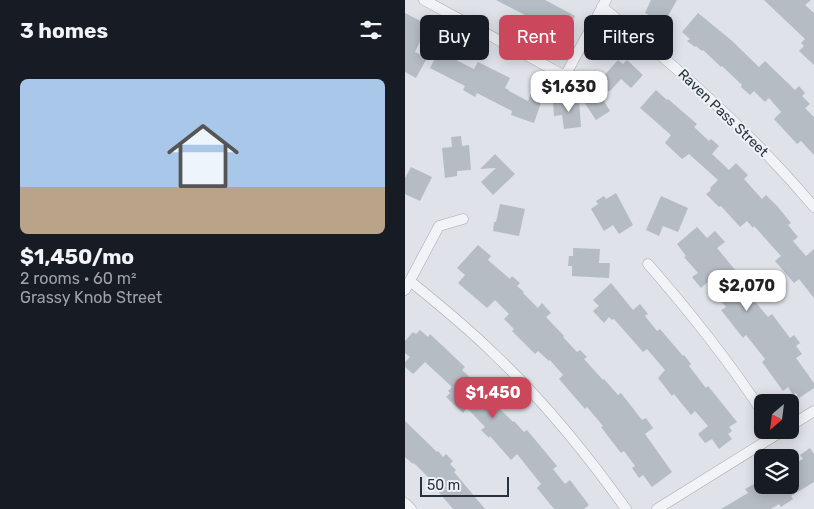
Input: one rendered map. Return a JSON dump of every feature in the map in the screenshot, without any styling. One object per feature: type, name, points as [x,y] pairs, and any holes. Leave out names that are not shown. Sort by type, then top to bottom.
[{"type":"street","points":[[424,0],[565,76],[604,4]]},
{"type":"street","name":"Raven Pass Street","points":[[604,4],[728,116],[814,207]]},
{"type":"street","points":[[463,219],[439,226],[407,285],[453,316],[533,393],[604,477],[626,509]]},
{"type":"street","points":[[648,264],[678,298],[754,400]]},
{"type":"street","points":[[799,420],[814,411]]},
{"type":"street","points":[[657,509],[767,439]]},
{"type":"street","points":[[405,502],[411,509]]},
{"type":"building","points":[[496,0],[545,0],[573,15],[525,15]]},
{"type":"building","points":[[651,0],[677,0],[668,15],[649,15],[645,13]]},
{"type":"building","points":[[764,0],[811,0],[805,5],[814,13],[814,65],[799,51],[804,46],[801,43],[805,39]]},
{"type":"building","points":[[405,13],[420,21],[420,42],[415,52],[420,54],[420,60],[426,60],[416,78],[405,72]]},
{"type":"building","points":[[698,13],[731,40],[759,67],[765,61],[795,90],[799,86],[805,93],[802,96],[810,104],[805,108],[814,117],[814,155],[801,141],[797,144],[774,119],[781,112],[769,98],[765,102],[754,91],[750,95],[722,66],[703,50],[687,41],[690,39],[682,32]]},
{"type":"building","points":[[434,60],[456,60],[474,69],[478,62],[510,78],[505,88],[509,91],[528,101],[531,93],[543,97],[534,123],[511,115],[512,111],[477,93],[475,97],[463,90],[465,86],[430,68]]},
{"type":"building","points":[[618,60],[623,64],[627,60],[643,75],[631,88],[621,79],[611,90],[601,96],[610,111],[596,120],[582,99],[587,99],[582,92],[601,79]]},
{"type":"building","points":[[656,90],[697,124],[694,127],[709,141],[711,139],[719,146],[712,154],[729,170],[736,163],[748,175],[744,179],[762,199],[766,195],[778,207],[791,223],[788,225],[798,237],[793,241],[806,256],[814,249],[814,298],[799,279],[794,283],[775,261],[781,256],[754,226],[753,228],[747,221],[740,227],[721,206],[719,207],[706,194],[718,180],[689,154],[682,159],[665,143],[671,135],[640,108]]},
{"type":"building","points":[[579,100],[581,127],[564,129],[562,115],[554,116],[553,102]]},
{"type":"building","points":[[461,136],[462,146],[469,145],[471,170],[457,171],[457,176],[445,178],[442,148],[452,147],[451,137]]},
{"type":"building","points":[[495,154],[515,174],[493,195],[481,182],[496,168],[480,169]]},
{"type":"building","points":[[411,167],[432,177],[420,201],[405,194],[405,178]]},
{"type":"building","points":[[616,193],[633,225],[619,234],[613,225],[604,231],[591,209],[598,204],[596,201],[604,196],[606,199]]},
{"type":"building","points":[[661,196],[688,208],[678,232],[663,226],[659,236],[646,230]]},
{"type":"building","points":[[500,204],[525,209],[519,236],[493,231]]},
{"type":"building","points":[[697,227],[707,238],[715,231],[725,242],[717,248],[750,288],[746,291],[768,317],[772,314],[790,338],[794,335],[800,343],[796,346],[802,354],[796,358],[814,383],[814,388],[799,398],[799,394],[792,394],[788,387],[783,391],[762,362],[765,359],[746,335],[743,338],[721,310],[726,307],[718,298],[722,295],[710,280],[701,288],[692,277],[698,273],[684,257],[686,256],[677,244]]},
{"type":"building","points":[[478,245],[491,256],[488,260],[510,279],[512,276],[520,283],[517,286],[538,308],[542,303],[551,313],[546,317],[563,337],[577,352],[580,350],[587,357],[584,359],[618,395],[621,393],[642,420],[646,418],[653,428],[645,434],[672,472],[652,487],[643,475],[639,478],[632,468],[635,466],[624,451],[621,453],[601,427],[603,426],[587,407],[585,409],[559,379],[563,375],[550,360],[538,351],[535,354],[512,331],[514,329],[504,319],[509,314],[495,300],[487,308],[458,283],[465,275],[457,268]]},
{"type":"building","points":[[573,248],[600,249],[599,263],[610,263],[609,278],[572,276],[572,266],[568,266],[569,256],[573,256]]},
{"type":"building","points":[[611,283],[633,310],[640,304],[648,314],[645,316],[657,331],[660,329],[684,355],[691,364],[689,366],[706,388],[708,386],[737,422],[729,427],[732,431],[728,434],[732,439],[719,449],[712,439],[705,443],[698,434],[708,426],[695,411],[691,415],[674,394],[672,396],[658,378],[665,370],[647,349],[643,352],[614,319],[612,320],[609,317],[604,323],[593,311],[599,306],[593,300]]},
{"type":"building","points":[[420,330],[428,337],[430,334],[465,367],[462,370],[476,383],[479,380],[495,395],[503,404],[499,408],[524,432],[527,430],[557,466],[553,469],[565,484],[570,480],[589,505],[584,509],[554,509],[537,488],[541,484],[517,454],[511,460],[490,436],[489,438],[481,430],[485,427],[469,410],[466,409],[463,413],[446,397],[452,387],[425,362],[413,374],[405,367],[405,362],[410,357],[405,353],[405,341],[413,332],[416,334]]},
{"type":"building","points":[[405,421],[443,457],[446,454],[453,461],[450,464],[456,470],[454,472],[485,509],[453,509],[437,490],[435,491],[427,483],[430,479],[405,457]]},
{"type":"building","points":[[810,448],[814,454],[814,482],[799,491],[799,461],[803,459],[800,455]]},
{"type":"building","points":[[754,484],[754,494],[794,494],[791,496],[793,499],[781,507],[779,504],[771,509],[721,509],[748,493],[745,489]]}]
